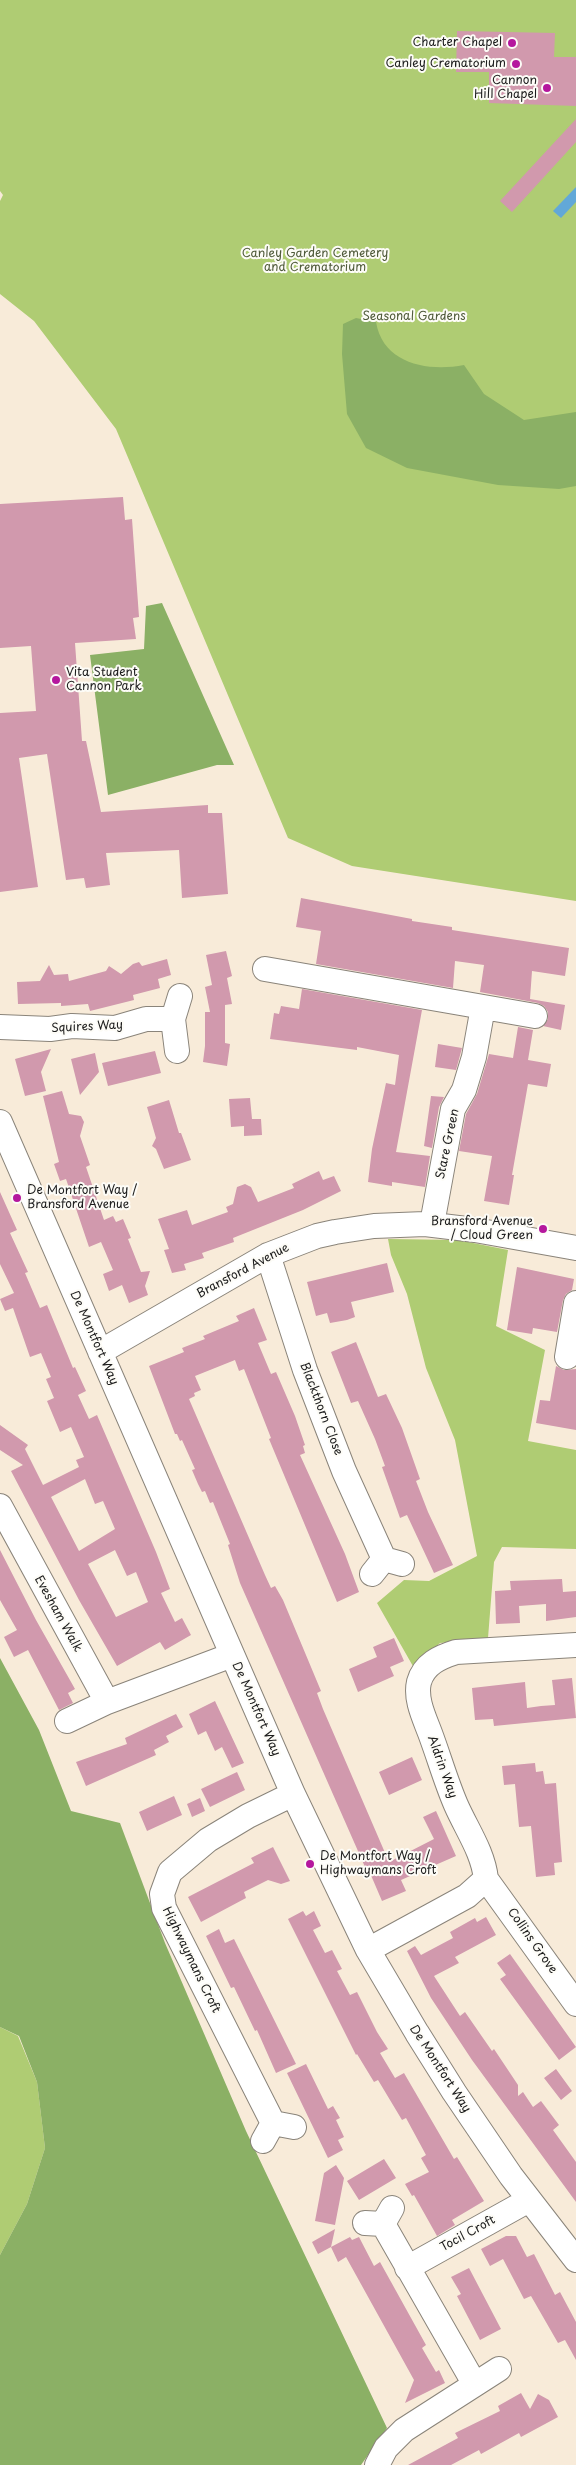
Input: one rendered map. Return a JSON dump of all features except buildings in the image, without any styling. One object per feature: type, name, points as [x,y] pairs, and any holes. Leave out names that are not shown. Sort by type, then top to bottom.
[{"type":"street","points":[[265,969],[536,1016]]},
{"type":"street","points":[[177,1051],[173,1019],[180,996]]},
{"type":"street","name":"Stare Green","points":[[432,1224],[453,1109],[464,1090],[474,1057],[483,1007]]},
{"type":"street","name":"Squires Way","points":[[0,1027],[50,1029],[72,1026],[115,1028],[146,1019],[173,1019]]},
{"type":"street","name":"De Montfort Way","points":[[0,1122],[9,1168],[100,1352],[293,1794],[368,1950],[438,2067],[530,2200],[576,2260]]},
{"type":"street","name":"Bransford Avenue","points":[[100,1352],[268,1255],[317,1236],[335,1232],[379,1226],[432,1224],[576,1248]]},
{"type":"street","name":"Blackthorn Close","points":[[268,1255],[305,1370],[344,1471],[386,1565]]},
{"type":"street","points":[[564,1356],[576,1303]]},
{"type":"street","name":"Evesham Walk","points":[[3,1521],[107,1702]]},
{"type":"street","name":"Aldrin Way","points":[[486,1879],[485,1867],[456,1805],[422,1712],[418,1696],[419,1681],[431,1663],[443,1656],[456,1652],[576,1646]]},
{"type":"street","points":[[67,1720],[107,1702],[232,1655]]},
{"type":"street","name":"Highwaymans Croft","points":[[277,2130],[164,1908],[162,1894],[170,1872],[208,1840],[248,1816],[293,1794]]},
{"type":"street","points":[[368,1950],[467,1896],[486,1879]]},
{"type":"street","name":"Collins Grove","points":[[486,1879],[576,2004]]},
{"type":"street","name":"Tocil Croft","points":[[407,2268],[530,2200]]},
{"type":"street","points":[[380,2219],[474,2383]]},
{"type":"street","points":[[377,2465],[386,2448],[404,2430],[499,2368]]},
{"type":"green space","name":"Canley Garden Cemetery and Crematorium","points":[[0,0],[576,0],[576,901],[352,866],[288,838],[116,429],[34,321],[0,294],[0,201],[3,195],[0,191]]},
{"type":"green space","points":[[356,318],[376,322],[380,336],[388,347],[397,356],[409,362],[422,366],[436,367],[464,365],[484,394],[524,420],[576,412],[576,486],[559,489],[498,485],[407,468],[366,448],[347,414],[342,354],[343,324]]},
{"type":"green space","points":[[162,603],[234,765],[217,765],[108,795],[90,655],[144,649],[146,606]]},
{"type":"green space","points":[[388,1239],[458,1240],[508,1250],[496,1326],[545,1350],[528,1441],[576,1450],[576,1549],[502,1547],[494,1562],[488,1638],[440,1643],[414,1668],[377,1603],[404,1580],[429,1581],[477,1556],[455,1440],[426,1368],[407,1294],[391,1255]]},
{"type":"green space","points":[[0,1658],[39,1730],[71,1811],[120,1823],[165,1943],[246,2131],[387,2428],[361,2465],[0,2465],[0,2255],[27,2204],[45,2148],[37,2082],[19,2036],[0,2027]]},
{"type":"green space","points":[[0,2027],[18,2036],[37,2082],[45,2148],[27,2204],[0,2255]]},
{"type":"water","points":[[576,187],[576,202],[561,218],[553,211]]},
{"type":"place","name":"Charter Chapel","points":[[512,43]]},
{"type":"place","name":"Canley Crematorium","points":[[516,64]]},
{"type":"place","name":"Cannon Hill Chapel","points":[[547,88]]},
{"type":"place","name":"Vita Student Cannon Park","points":[[56,680]]},
{"type":"place","name":"De Montfort Way / Bransford Avenue","points":[[17,1198]]},
{"type":"place","name":"Bransford Avenue / Cloud Green","points":[[543,1229]]},
{"type":"place","name":"De Montfort Way / Highwaymans Croft","points":[[310,1864]]},
{"type":"park label","name":"Seasonal Gardens","points":[[414,317]]}]
